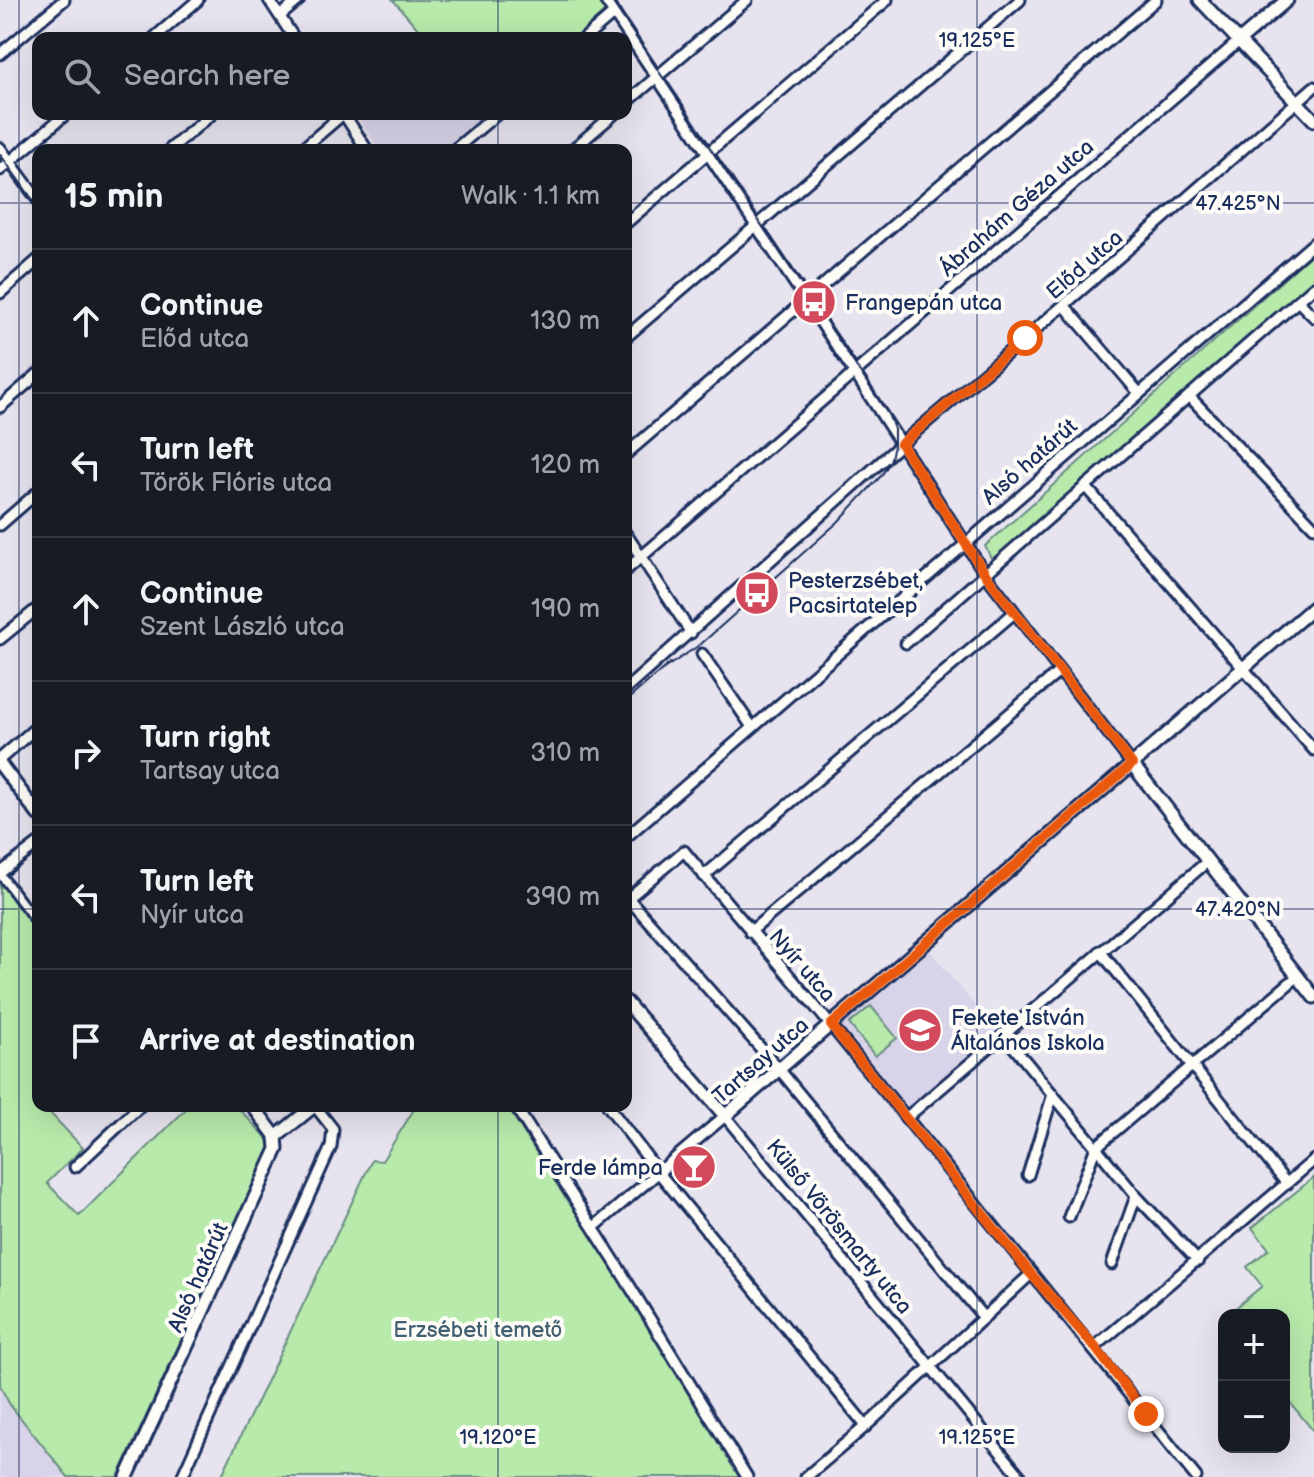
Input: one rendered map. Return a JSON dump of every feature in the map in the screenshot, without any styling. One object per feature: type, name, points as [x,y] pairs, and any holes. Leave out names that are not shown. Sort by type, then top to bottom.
[{"type":"street","points":[[0,54],[64,0]]},
{"type":"street","points":[[161,32],[198,0]]},
{"type":"street","points":[[269,0],[290,32]]},
{"type":"street","points":[[280,16],[299,0]]},
{"type":"street","points":[[605,0],[626,32]]},
{"type":"street","points":[[632,98],[747,0]]},
{"type":"street","points":[[632,218],[887,0]]},
{"type":"street","points":[[632,332],[1020,0]]},
{"type":"street","points":[[632,449],[1156,0]]},
{"type":"street","points":[[1200,0],[1314,120]]},
{"type":"street","name":"Ábrahám Géza utca","points":[[632,565],[1287,0]]},
{"type":"street","points":[[592,32],[614,13]]},
{"type":"street","points":[[632,40],[985,573],[1314,997]]},
{"type":"street","name":"Előd utca","points":[[632,684],[901,444],[1314,87]]},
{"type":"street","points":[[0,170],[59,120]]},
{"type":"street","points":[[176,144],[205,120]]},
{"type":"street","points":[[308,144],[337,120]]},
{"type":"street","points":[[348,120],[363,144]]},
{"type":"street","points":[[461,144],[490,120]]},
{"type":"street","points":[[579,144],[607,120]]},
{"type":"street","points":[[0,148],[32,192]]},
{"type":"street","name":"Alsó határút","points":[[632,832],[1314,243]]},
{"type":"street","points":[[0,293],[32,265]]},
{"type":"street","points":[[906,643],[1314,287]]},
{"type":"street","points":[[1298,301],[1314,317]]},
{"type":"street","points":[[1064,305],[1139,393]]},
{"type":"street","points":[[0,407],[32,379]]},
{"type":"street","points":[[1189,396],[1314,527]]},
{"type":"street","points":[[1085,486],[1314,750]]},
{"type":"street","points":[[0,525],[32,497]]},
{"type":"street","points":[[632,543],[691,633]]},
{"type":"street","name":"Tartsay utca","points":[[594,1227],[1314,607]]},
{"type":"street","points":[[0,639],[32,613]]},
{"type":"street","points":[[704,876],[1014,613]]},
{"type":"street","points":[[702,654],[752,727]]},
{"type":"street","points":[[750,932],[1060,671]]},
{"type":"street","points":[[32,732],[0,761],[32,806]]},
{"type":"street","points":[[32,849],[0,874],[32,916]]},
{"type":"street","name":"Nyír utca","points":[[632,895],[684,851],[831,1025],[1031,1274],[1095,1347],[1196,1477]]},
{"type":"street","points":[[906,1118],[1208,861]]},
{"type":"street","points":[[632,905],[779,1069],[984,1318]]},
{"type":"street","points":[[1100,951],[1287,1184]]},
{"type":"street","points":[[1069,1217],[1096,1147],[1298,976]]},
{"type":"street","name":"Külső Vörösmarty utca","points":[[632,1009],[725,1116],[1021,1477]]},
{"type":"street","points":[[1004,1035],[1136,1196],[1198,1261]]},
{"type":"street","points":[[1028,1175],[1053,1094]]},
{"type":"street","points":[[75,1167],[134,1112]]},
{"type":"street","points":[[257,1112],[276,1137],[307,1112]]},
{"type":"street","points":[[182,1477],[331,1147],[333,1129],[320,1112]]},
{"type":"street","points":[[519,1112],[594,1227],[747,1477]]},
{"type":"street","points":[[613,1112],[866,1426]]},
{"type":"street","name":"Alsó határút","points":[[127,1477],[277,1149],[276,1137]]},
{"type":"street","points":[[1095,1347],[1314,1160]]},
{"type":"street","points":[[1112,1264],[1136,1196]]},
{"type":"street","points":[[806,1477],[1031,1274]]},
{"type":"shaded area","points":[[360,120],[481,120],[451,144],[376,144]]},
{"type":"shaded area","name":"Fekete István Általános Iskola","points":[[930,951],[999,1035],[908,1107],[842,1026]]},
{"type":"shaded area","points":[[0,1386],[10,1405],[68,1477],[0,1477]]},
{"type":"green space","points":[[393,0],[598,0],[605,11],[582,32],[417,32],[419,30]]},
{"type":"green space","points":[[1314,252],[1314,284],[997,562],[992,560],[985,546]]},
{"type":"green space","points":[[0,874],[32,916],[32,1112],[51,1112],[83,1148],[47,1183],[79,1216],[183,1112],[242,1112],[268,1139],[270,1147],[118,1477],[68,1477],[10,1405],[0,1386]]},
{"type":"green space","points":[[871,1006],[897,1038],[875,1056],[849,1024]]},
{"type":"green space","name":"Erzsébeti temető","points":[[412,1112],[511,1112],[566,1199],[572,1196],[743,1477],[221,1477],[372,1160],[382,1161]]},
{"type":"green space","points":[[1314,1177],[1314,1432],[1290,1402],[1290,1309],[1234,1309],[1262,1286],[1247,1267],[1269,1249],[1252,1228]]},
{"type":"tram line","points":[[611,0],[888,414],[894,429],[890,462],[838,522],[701,644],[662,670]]},
{"type":"tram line","points":[[0,154],[32,199]]},
{"type":"tram line","points":[[632,696],[670,663]]},
{"type":"place","name":"Frangepán utca","points":[[814,302]]},
{"type":"place","name":"Pesterzsébet, Pacsirtatelep","points":[[757,593]]},
{"type":"place","name":"Fekete István Általános Iskola","points":[[920,1030]]},
{"type":"place","name":"Ferde lámpa","points":[[694,1167]]},
{"type":"route","points":[[1025,338],[901,444],[986,575],[1132,764],[1123,775],[831,1025],[1031,1274],[1095,1347],[1146,1414]]}]
